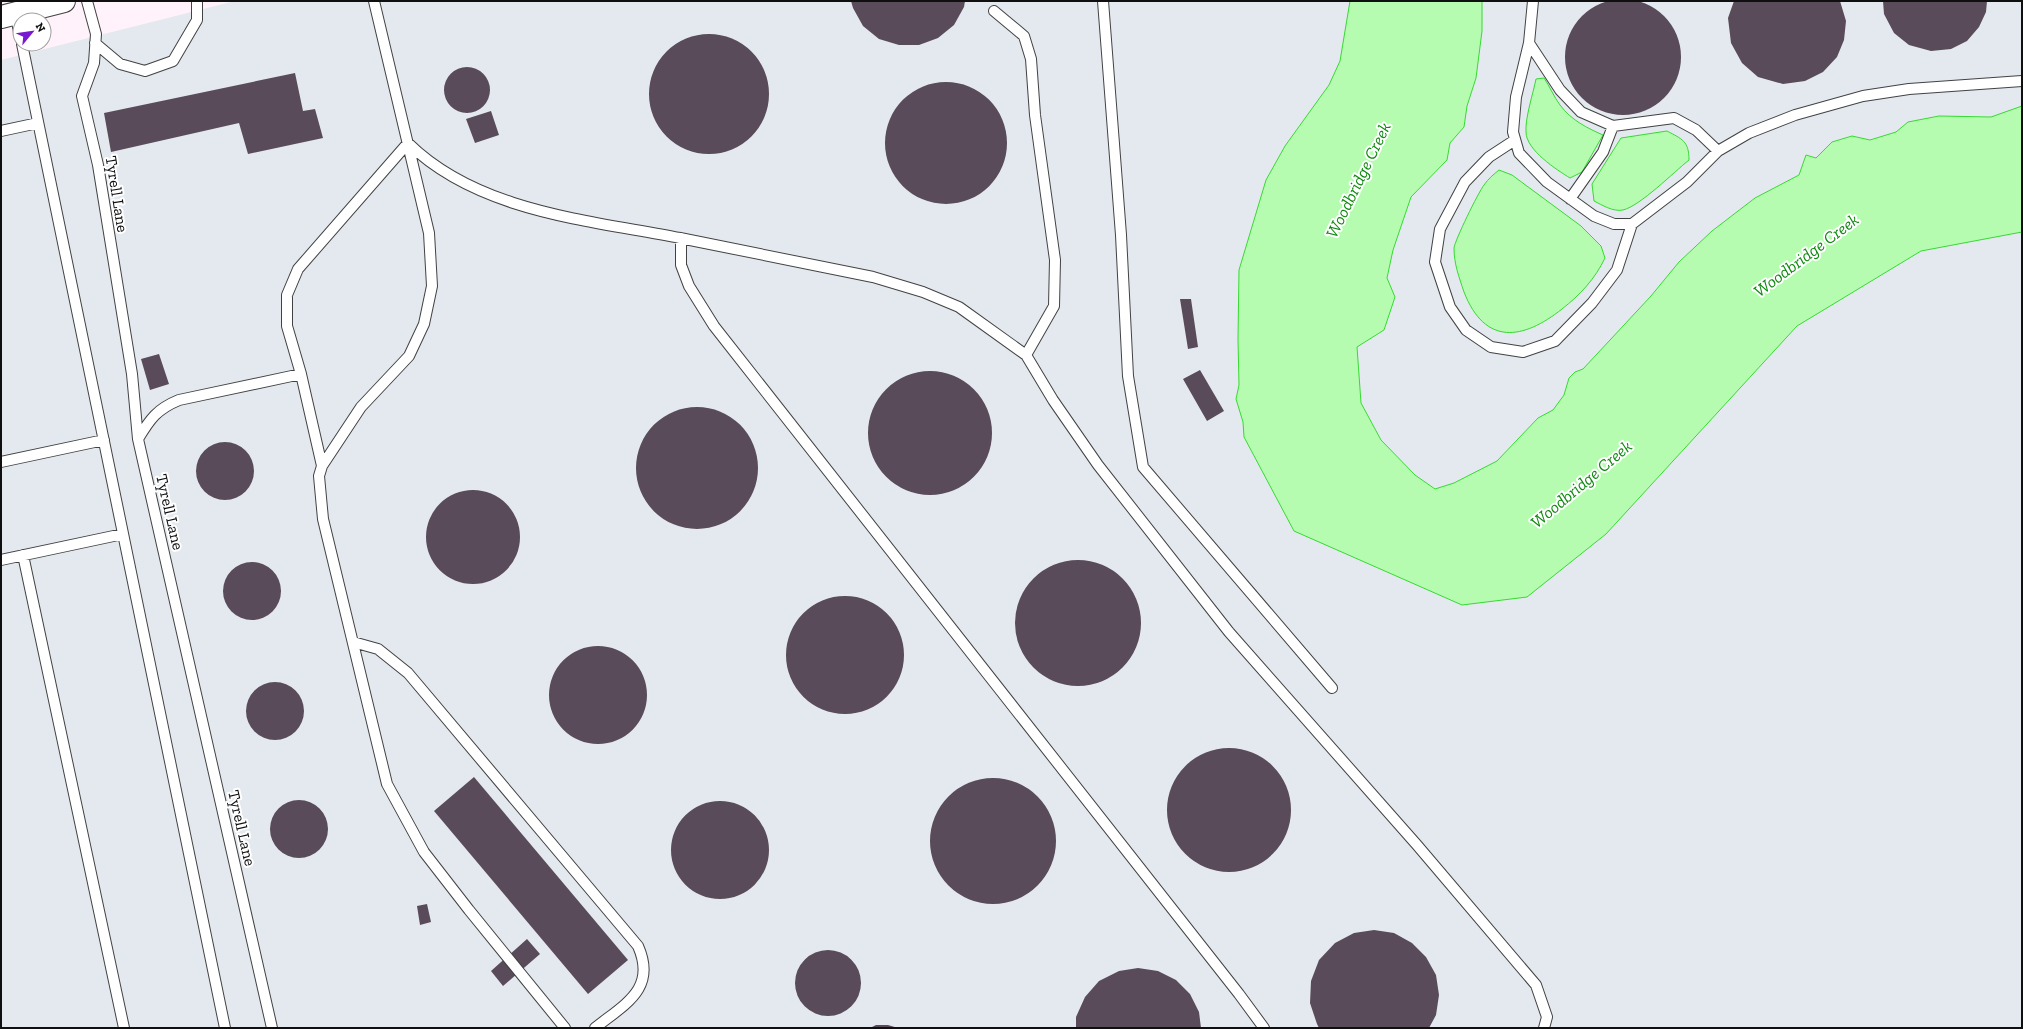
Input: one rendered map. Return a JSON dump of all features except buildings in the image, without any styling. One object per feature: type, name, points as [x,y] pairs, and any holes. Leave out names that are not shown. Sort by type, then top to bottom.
[{"type":"street","points":[[8,15],[64,1]]},
{"type":"lane","name":"Tyrell Lane","points":[[87,1],[96,34],[94,63],[82,96],[98,165],[132,374],[138,439],[272,1028]]},
{"type":"lane","points":[[95,43],[120,64],[145,71],[173,61],[197,20],[197,1]]},
{"type":"lane","points":[[374,1],[429,233],[432,286],[424,324],[409,356],[361,407],[322,466],[318,476],[323,518],[387,784],[424,852],[565,1028]]},
{"type":"lane","points":[[1103,1],[1121,235],[1128,376],[1143,466],[1332,688]]},
{"type":"lane","points":[[1533,1],[1529,42],[1516,97],[1513,132],[1519,153],[1547,182],[1594,216],[1614,224],[1632,224]]},
{"type":"lane","points":[[994,11],[1024,36],[1031,59],[1035,115],[1055,260],[1054,306],[1026,356]]},
{"type":"lane","points":[[1529,42],[1560,90],[1581,112],[1613,126],[1674,118],[1696,130],[1718,151]]},
{"type":"lane","points":[[24,52],[225,1028]]},
{"type":"lane","points":[[1515,140],[1489,157],[1465,182],[1440,229],[1435,262],[1450,307],[1466,330],[1491,347],[1523,352],[1555,341],[1592,303],[1617,270],[1632,224],[1687,182],[1718,151],[1749,133],[1795,115],[1863,96],[1909,89],[2022,80]]},
{"type":"lane","points":[[1,131],[38,123]]},
{"type":"lane","points":[[1570,199],[1603,152],[1613,126]]},
{"type":"lane","points":[[408,142],[423,157],[456,177],[502,199],[556,214],[873,277],[923,292],[959,307],[1026,356],[1052,400],[1098,465],[1229,632],[1412,839],[1536,985],[1547,1017],[1544,1028]]},
{"type":"lane","points":[[322,466],[301,374],[287,326],[287,295],[298,269],[408,142]]},
{"type":"lane","points":[[681,238],[681,265],[689,286],[714,326],[1010,700],[1240,994],[1264,1028]]},
{"type":"lane","points":[[138,439],[153,415],[166,405],[179,400],[301,374]]},
{"type":"lane","points":[[1,462],[104,440]]},
{"type":"lane","points":[[1,560],[123,534]]},
{"type":"lane","points":[[23,555],[124,1028]]},
{"type":"lane","points":[[353,642],[378,649],[408,673],[638,946],[644,960],[644,978],[634,996],[595,1028]]},
{"type":"shaded area","points":[[235,1],[1350,1],[1340,61],[1329,85],[1285,146],[1266,180],[1239,270],[1239,385],[1236,399],[1243,422],[1244,437],[1294,531],[1606,534],[1797,326],[1921,251],[2022,232],[2022,1028],[1,1028],[1,60],[33,52],[52,52],[52,47]]},
{"type":"shaded area","points":[[1482,1],[2022,1],[2022,106],[1991,117],[1939,116],[1908,122],[1896,132],[1870,140],[1852,136],[1832,142],[1799,175],[1755,198],[1712,231],[1679,262],[1651,296],[1583,369],[1575,372],[1569,378],[1564,395],[1553,411],[1538,418],[1497,461],[1454,483],[1435,489],[1415,475],[1381,440],[1361,403],[1357,347],[1384,330],[1395,297],[1387,278],[1393,250],[1411,197],[1447,160],[1450,143],[1464,127],[1467,106],[1476,78],[1482,31]]},
{"type":"water","name":"Woodbridge Creek","points":[[1350,1],[1482,1],[1482,31],[1476,78],[1467,106],[1464,127],[1450,143],[1447,160],[1411,197],[1393,250],[1387,278],[1395,297],[1384,330],[1357,347],[1361,403],[1381,440],[1415,475],[1435,489],[1454,483],[1497,461],[1538,418],[1553,410],[1564,395],[1569,378],[1575,372],[1583,369],[1651,296],[1679,262],[1712,231],[1755,198],[1799,175],[1806,155],[1816,158],[1832,142],[1852,136],[1870,140],[1896,132],[1908,122],[1939,116],[1991,117],[2022,106],[2022,232],[1921,251],[1797,326],[1606,534],[1527,597],[1462,605],[1294,531],[1244,437],[1243,422],[1236,399],[1239,385],[1239,270],[1266,180],[1285,146],[1329,85],[1340,61]]},
{"type":"water","points":[[1544,78],[1558,102],[1569,115],[1585,126],[1603,135],[1582,172],[1570,178],[1543,159],[1531,146],[1527,139],[1526,126],[1536,79]]},
{"type":"water","points":[[1667,131],[1684,141],[1688,149],[1689,160],[1647,196],[1630,207],[1623,210],[1615,210],[1594,201],[1592,184],[1621,138]]},
{"type":"water","points":[[1499,170],[1512,175],[1581,226],[1601,246],[1605,258],[1592,280],[1569,304],[1533,327],[1519,331],[1506,332],[1494,329],[1483,322],[1473,310],[1464,292],[1455,260],[1455,243],[1472,206],[1486,183]]}]
